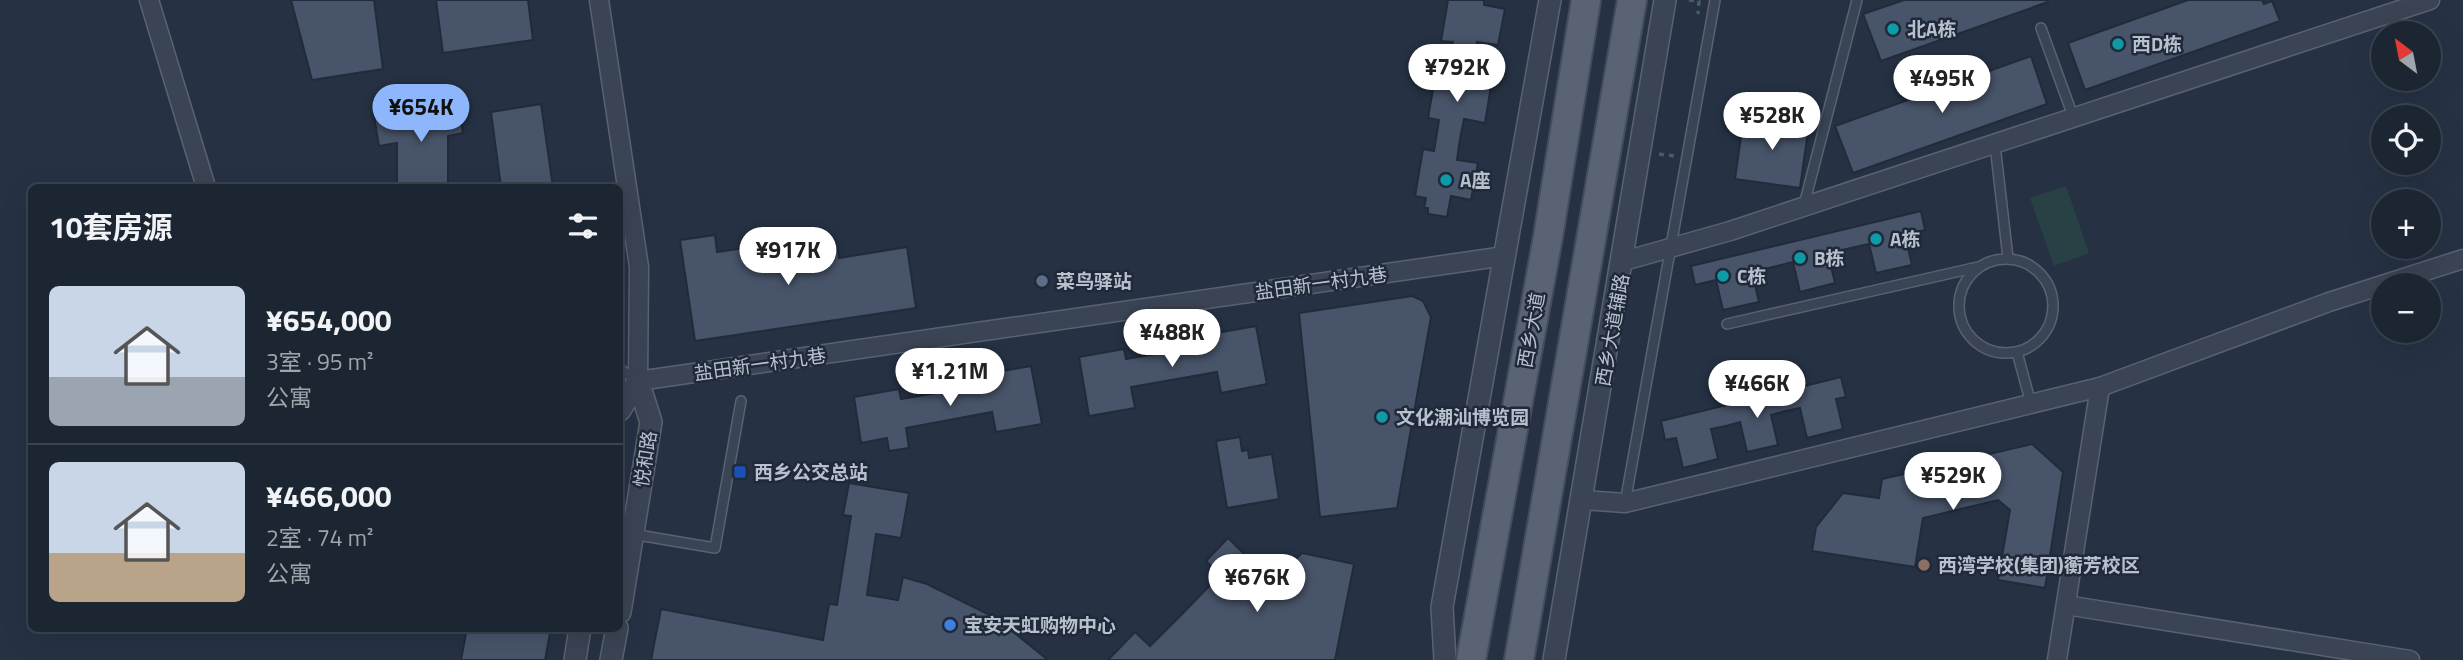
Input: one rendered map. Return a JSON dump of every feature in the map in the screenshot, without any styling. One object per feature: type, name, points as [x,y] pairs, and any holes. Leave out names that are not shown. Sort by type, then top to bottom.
[{"type":"main road","name":"西乡大道","points":[[1471,660],[1548,237],[1586,0]]},
{"type":"main road","points":[[1519,660],[1632,0]]},
{"type":"street","points":[[149,0],[205,184]]},
{"type":"street","points":[[599,0],[639,267],[638,382]]},
{"type":"street","points":[[1445,660],[1442,607],[1550,0]]},
{"type":"street","name":"西乡大道辅路","points":[[1554,660],[1624,261],[1665,0]]},
{"type":"street","points":[[1624,261],[1804,207],[2430,0]]},
{"type":"street","name":"盐田新一村九巷","points":[[638,382],[1505,256]]},
{"type":"street","points":[[1583,500],[1625,503],[2100,387],[2329,302],[2463,259]]},
{"type":"street","name":"悦和路","points":[[623,405],[638,382]]},
{"type":"street","name":"悦和路","points":[[623,572],[626,533],[651,422],[638,382]]},
{"type":"street","points":[[2057,660],[2100,387]]},
{"type":"street","points":[[2066,605],[2410,660]]},
{"type":"street","points":[[575,660],[579,632]]},
{"type":"street","points":[[611,660],[616,632]]},
{"type":"lane","points":[[1625,503],[1715,0]]},
{"type":"lane","points":[[1804,207],[1857,0]]},
{"type":"lane","points":[[2041,28],[2074,119]]},
{"type":"lane","points":[[1995,145],[2008,258]]},
{"type":"lane","points":[[1727,324],[2008,258],[2024,262],[2038,272],[2050,287],[2052,317],[2046,332],[2032,346],[2001,354],[1984,349],[1972,340],[1962,326],[1959,316],[1961,290],[1969,275],[1980,266]]},
{"type":"lane","points":[[2017,352],[2031,404]]},
{"type":"lane","points":[[623,371],[638,382]]},
{"type":"lane","points":[[626,533],[715,548],[741,401]]},
{"type":"path","points":[[1689,0],[1699,2],[1698,11]]},
{"type":"path","points":[[1659,154],[1673,157],[1675,147]]},
{"type":"green space","points":[[2066,186],[2089,253],[2054,266],[2030,198]]},
{"type":"building","points":[[291,0],[374,0],[383,69],[312,80]]},
{"type":"building","points":[[436,0],[528,0],[533,40],[443,53]]},
{"type":"building","points":[[1448,0],[1484,0],[1484,5],[1505,9],[1498,45],[1477,42],[1470,82],[1491,86],[1485,123],[1464,119],[1460,139],[1457,160],[1478,163],[1471,200],[1451,196],[1447,217],[1428,214],[1428,208],[1424,208],[1426,198],[1415,196],[1423,149],[1434,151],[1439,120],[1428,118],[1436,72],[1447,73],[1453,42],[1441,41]]},
{"type":"building","name":"北A栋","points":[[1904,0],[2048,2],[1881,61],[1863,14]]},
{"type":"building","name":"西D栋","points":[[2188,0],[2262,0],[2264,4],[2272,1],[2280,21],[2085,90],[2068,43]]},
{"type":"building","points":[[2031,56],[2047,104],[1853,173],[1835,126]]},
{"type":"building","points":[[458,104],[463,133],[448,136],[448,184],[397,184],[397,143],[379,146],[374,116]]},
{"type":"building","points":[[541,104],[553,184],[501,184],[491,112]]},
{"type":"building","points":[[1744,115],[1809,124],[1800,188],[1735,179]]},
{"type":"building","points":[[1921,211],[1925,230],[1905,235],[1912,265],[1876,273],[1869,244],[1828,253],[1835,283],[1800,292],[1793,262],[1752,272],[1759,302],[1723,310],[1716,280],[1695,285],[1691,266]]},
{"type":"building","points":[[715,235],[717,252],[778,243],[781,258],[838,250],[839,258],[907,247],[916,308],[695,341],[680,240]]},
{"type":"building","points":[[1412,296],[1423,301],[1431,317],[1397,508],[1320,517],[1299,313]]},
{"type":"building","points":[[1256,326],[1267,384],[1221,393],[1217,372],[1131,387],[1135,408],[1089,416],[1079,357],[1124,349],[1126,359],[1212,344],[1211,334]]},
{"type":"building","points":[[1031,366],[1042,424],[996,432],[992,412],[906,428],[909,448],[889,451],[887,438],[861,443],[854,397],[899,389],[901,399],[987,384],[986,374]]},
{"type":"building","points":[[1841,377],[1846,397],[1836,399],[1843,429],[1807,438],[1800,408],[1786,411],[1771,415],[1778,445],[1747,452],[1740,422],[1711,429],[1718,459],[1683,468],[1676,438],[1665,440],[1661,421]]},
{"type":"building","points":[[1240,437],[1242,451],[1248,450],[1249,458],[1272,454],[1279,499],[1227,508],[1216,441]]},
{"type":"building","points":[[2032,444],[2063,472],[2045,588],[1998,580],[2010,510],[1998,500],[1923,518],[1915,567],[1812,551],[1816,527],[1843,493],[1879,498],[1882,479]]},
{"type":"building","name":"宝安天虹购物中心","points":[[849,483],[909,493],[901,538],[876,534],[867,595],[898,600],[903,577],[927,584],[996,618],[1048,660],[651,660],[661,609],[823,640],[829,604],[837,605],[851,516],[843,515]]},
{"type":"building","points":[[1228,538],[1273,582],[1302,553],[1354,564],[1335,660],[1108,660],[1135,632],[1150,646],[1185,611],[1220,575],[1206,561]]},
{"type":"building","points":[[466,632],[550,632],[545,660],[461,660]]},
{"type":"place","name":"北A栋","points":[[1893,29]]},
{"type":"place","name":"西D栋","points":[[2118,44]]},
{"type":"place","name":"A座","points":[[1446,180]]},
{"type":"place","name":"A栋","points":[[1876,239]]},
{"type":"place","name":"B栋","points":[[1800,258]]},
{"type":"place","name":"C栋","points":[[1723,276]]},
{"type":"place","name":"菜鸟驿站","points":[[1042,281]]},
{"type":"place","name":"文化潮汕博览园","points":[[1382,417]]},
{"type":"place","name":"西乡公交总站","points":[[740,472]]},
{"type":"place","name":"西湾学校(集团)蘅芳校区","points":[[1924,565]]},
{"type":"place","name":"宝安天虹购物中心","points":[[950,625]]}]
